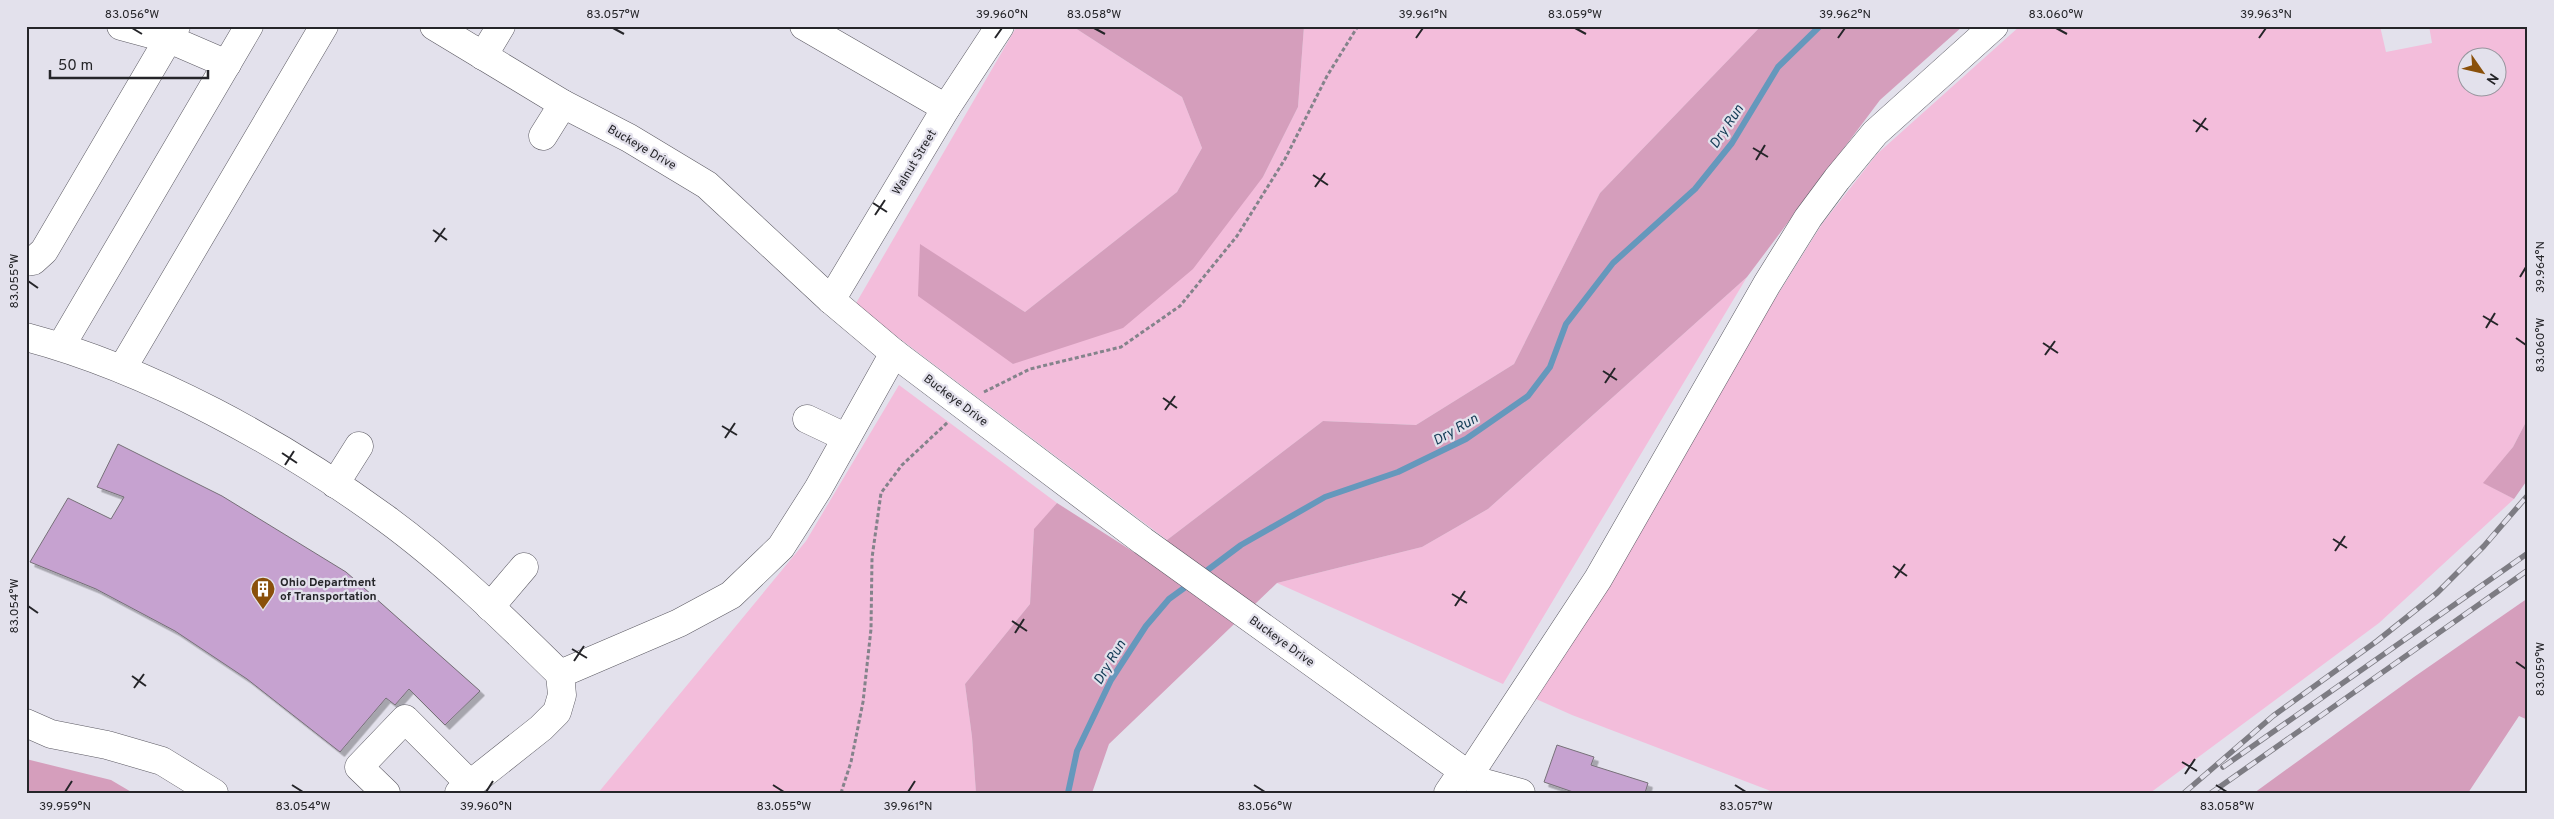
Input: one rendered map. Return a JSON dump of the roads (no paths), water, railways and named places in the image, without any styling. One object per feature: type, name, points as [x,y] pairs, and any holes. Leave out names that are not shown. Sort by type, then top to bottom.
[{"type":"lane","points":[[121,26],[172,33],[227,64]]},
{"type":"lane","points":[[60,346],[249,26]]},
{"type":"lane","points":[[122,369],[324,26]]},
{"type":"lane","name":"Buckeye Drive","points":[[434,26],[563,104],[629,138],[707,185],[831,300],[894,353],[1143,541],[1470,776]]},
{"type":"lane","points":[[482,56],[501,26]]},
{"type":"lane","points":[[804,26],[946,108]]},
{"type":"lane","name":"Walnut Street","points":[[831,300],[946,108],[1000,26]]},
{"type":"lane","points":[[1448,793],[1470,776],[1598,578],[1767,284],[1808,218],[1875,133],[1994,26]]},
{"type":"lane","points":[[26,262],[33,261],[44,251],[172,33]]},
{"type":"lane","points":[[543,136],[563,104]]},
{"type":"lane","points":[[26,337],[60,346],[122,369],[176,393],[261,439],[335,484],[386,519],[490,607],[560,674],[562,695],[557,712],[541,728],[464,788],[405,719],[359,767],[386,793]]},
{"type":"lane","points":[[560,674],[679,622],[731,595],[781,546],[818,489],[845,437],[894,353]]},
{"type":"lane","points":[[807,419],[845,437]]},
{"type":"lane","points":[[335,484],[359,446]]},
{"type":"lane","points":[[490,607],[524,567]]},
{"type":"lane","points":[[26,723],[51,734],[107,745],[162,761],[178,768],[214,793]]},
{"type":"lane","points":[[1470,776],[1520,793]]},
{"type":"waterway","name":"Dry Run","points":[[1201,575],[1241,545],[1325,497],[1398,472],[1466,439],[1528,396],[1550,367],[1566,324],[1613,263],[1695,189],[1732,143],[1778,67],[1820,26]]},
{"type":"waterway","name":"Dry Run","points":[[1068,793],[1077,751],[1111,680],[1146,626],[1169,599],[1191,583]]},
{"type":"railway","points":[[2184,793],[2273,716],[2377,641],[2437,593],[2484,546],[2528,495]]},
{"type":"railway","points":[[2223,767],[2528,553]]},
{"type":"railway","points":[[2211,793],[2528,570]]},
{"type":"place","name":"Ohio Department of Transportation","points":[[263,610]]}]
